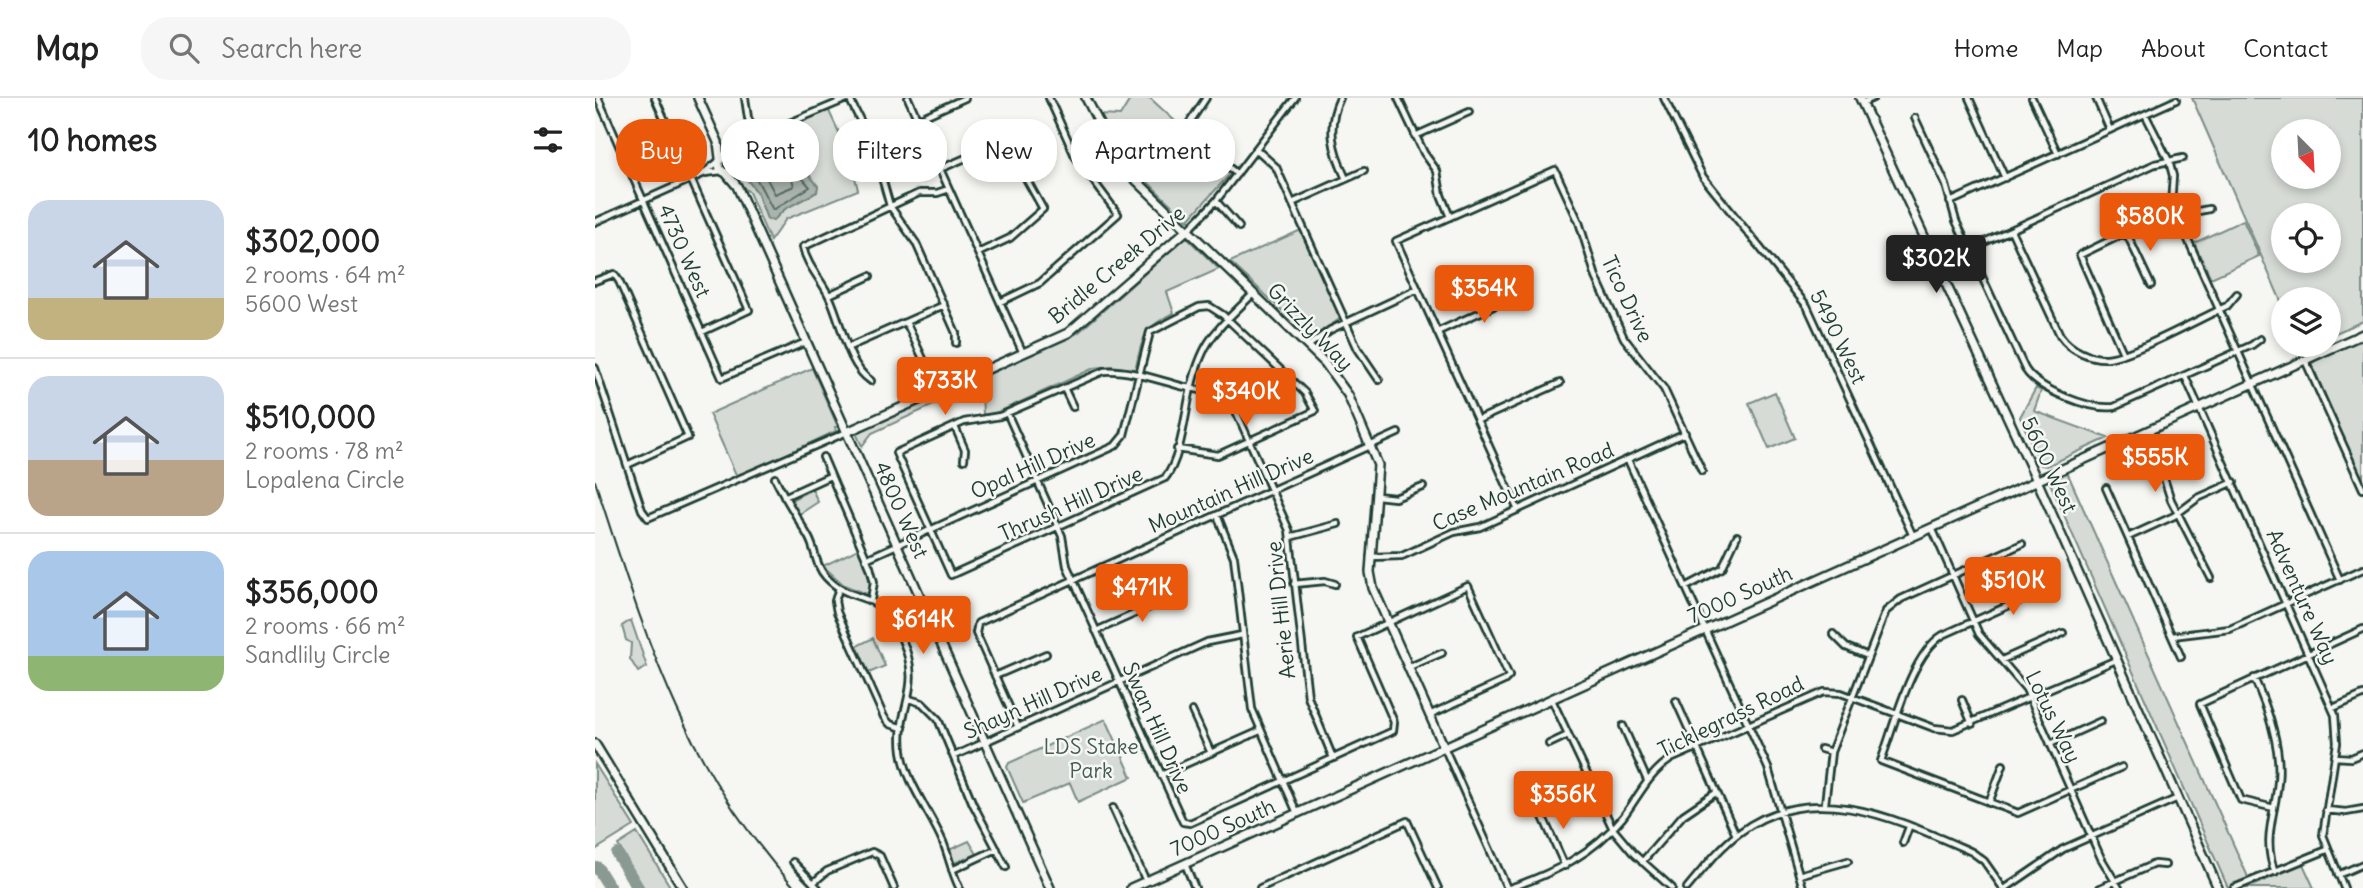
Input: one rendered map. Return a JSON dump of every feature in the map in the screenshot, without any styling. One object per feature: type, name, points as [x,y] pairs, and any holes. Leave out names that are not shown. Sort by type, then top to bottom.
[{"type":"street","name":"4730 West","points":[[598,98],[722,379],[806,342]]},
{"type":"street","points":[[655,98],[665,119]]},
{"type":"street","name":"4800 West","points":[[698,98],[718,142],[721,162]]},
{"type":"street","points":[[745,98],[748,119]]},
{"type":"street","points":[[908,98],[918,119],[965,98]]},
{"type":"street","points":[[1000,302],[1040,283],[1118,214],[1075,156],[1049,98]]},
{"type":"street","name":"Grizzly Way","points":[[1086,98],[1104,135],[1126,168],[1340,379],[1378,465],[1370,557],[1371,580],[1444,747]]},
{"type":"street","points":[[1206,98],[1184,131],[1237,174]]},
{"type":"street","name":"Bridle Creek Drive","points":[[627,465],[643,514],[648,518],[1067,333],[1187,230],[1216,201],[1295,98]]},
{"type":"street","points":[[1340,98],[1332,121],[1331,136],[1334,152],[1346,179]]},
{"type":"street","points":[[1398,98],[1415,136],[1437,171],[1441,195],[1450,217],[1396,241],[1518,510]]},
{"type":"street","name":"5490 West","points":[[1664,98],[1703,177],[1807,306],[1913,536]]},
{"type":"street","points":[[1861,100],[1873,98]]},
{"type":"street","points":[[1969,98],[2005,178]]},
{"type":"street","points":[[2032,98],[2058,154]]},
{"type":"street","points":[[2096,98],[2111,130]]},
{"type":"street","points":[[800,119],[849,99],[873,146],[890,206],[916,243],[956,333],[956,343]]},
{"type":"street","name":"5600 West","points":[[1861,100],[2036,480],[2218,888]]},
{"type":"street","points":[[1950,202],[2176,100]]},
{"type":"street","points":[[1415,136],[1469,112]]},
{"type":"street","points":[[2145,114],[2169,160],[2172,196],[2170,207]]},
{"type":"street","points":[[1915,118],[1945,182],[1969,249],[2025,369],[2039,385],[2094,406],[2110,408],[2238,352],[2260,338]]},
{"type":"street","points":[[947,166],[1005,141],[1043,209],[1010,238],[978,253]]},
{"type":"street","name":"4800 West","points":[[718,142],[721,145]]},
{"type":"street","points":[[1256,149],[1276,167],[1363,358],[1379,380]]},
{"type":"street","points":[[1969,249],[2169,160],[2183,158]]},
{"type":"street","points":[[707,171],[720,159]]},
{"type":"street","name":"Tico Drive","points":[[1450,217],[1555,170],[1579,222],[1596,277],[1624,338],[1664,389],[1702,471]]},
{"type":"street","points":[[1292,203],[1364,171]]},
{"type":"street","points":[[595,222],[685,182]]},
{"type":"street","points":[[693,182],[749,310],[702,332]]},
{"type":"street","name":"4800 West","points":[[733,182],[1051,888]]},
{"type":"street","name":"4800 West","points":[[737,182],[737,186]]},
{"type":"street","points":[[946,182],[1023,354]]},
{"type":"street","points":[[871,381],[863,374],[849,347],[829,295],[811,267],[804,245],[923,192],[937,193],[949,189]]},
{"type":"street","points":[[2172,196],[2180,204],[2194,209],[2209,209]]},
{"type":"street","points":[[1216,201],[1235,218],[1239,227]]},
{"type":"street","points":[[2123,354],[2080,256],[2085,250],[2180,204]]},
{"type":"street","points":[[2178,216],[2180,204]]},
{"type":"street","points":[[2170,207],[2178,216],[2340,580]]},
{"type":"street","points":[[2162,215],[2178,216],[2194,209]]},
{"type":"street","points":[[2011,230],[2066,343],[2094,357],[2110,358],[2123,354],[2219,310],[2232,303],[2237,293]]},
{"type":"street","points":[[2126,232],[2151,285]]},
{"type":"street","points":[[595,281],[614,274],[619,281],[688,437],[627,465],[595,368]]},
{"type":"street","points":[[829,295],[870,276]]},
{"type":"street","points":[[1308,346],[1324,333],[1418,289]]},
{"type":"street","name":"Thrush Hill Drive","points":[[931,529],[951,575],[1165,478],[1172,469],[1203,348],[1253,293]]},
{"type":"street","points":[[1437,332],[1520,294]]},
{"type":"street","points":[[849,347],[944,305]]},
{"type":"street","name":"Opal Hill Drive","points":[[866,559],[1119,443],[1124,435],[1146,338],[1154,327],[1199,307],[1213,308],[1228,319]]},
{"type":"street","points":[[1177,449],[1215,456],[1315,411],[1305,393],[1228,319]]},
{"type":"street","points":[[906,322],[938,392]]},
{"type":"street","name":"7000 South","points":[[1131,888],[2363,334]]},
{"type":"street","points":[[2305,360],[2363,489]]},
{"type":"street","name":"Aerie Hill Drive","points":[[931,529],[896,453],[955,427],[1007,413],[1104,371],[1191,388],[1228,400],[1272,490],[1290,537],[1308,697],[1333,758]]},
{"type":"street","name":"Adventure Way","points":[[2185,376],[2333,708],[2338,731],[2323,835],[2344,888]]},
{"type":"street","points":[[1478,421],[1560,383]]},
{"type":"street","points":[[1064,388],[1073,407]]},
{"type":"street","name":"Swan Hill Drive","points":[[1007,413],[1058,527],[1064,543],[1066,564],[1185,823],[1283,781]]},
{"type":"street","points":[[955,427],[965,451],[964,460]]},
{"type":"street","name":"Mountain Hill Drive","points":[[1018,727],[976,633],[977,625],[1398,433]]},
{"type":"street","name":"Case Mountain Road","points":[[1370,557],[1402,556],[1454,532],[1480,527],[1685,433]]},
{"type":"street","points":[[823,457],[874,582],[871,600]]},
{"type":"street","points":[[1629,460],[1768,768],[1803,888]]},
{"type":"street","points":[[2159,463],[2178,514],[2211,578]]},
{"type":"street","points":[[784,497],[830,476]]},
{"type":"street","points":[[775,478],[809,538],[821,571],[839,588],[871,600],[892,617],[908,653],[913,677],[903,728],[902,750],[906,769],[943,842],[959,887]]},
{"type":"street","points":[[2128,537],[2178,514],[2197,498],[2234,482]]},
{"type":"street","points":[[1377,496],[1395,498],[1423,487]]},
{"type":"street","points":[[2106,488],[2181,657]]},
{"type":"street","points":[[1217,515],[1234,557],[1248,694],[1260,731],[1297,813]]},
{"type":"street","points":[[1290,537],[1338,524]]},
{"type":"street","name":"Lotus Way","points":[[1931,528],[1984,642],[2017,675],[2030,699],[2091,837],[2119,888]]},
{"type":"street","points":[[1686,587],[1722,568],[1737,536]]},
{"type":"street","points":[[1825,804],[1831,752],[1883,612],[1901,599],[2022,544]]},
{"type":"street","points":[[2172,636],[2224,631],[2363,569]]},
{"type":"street","points":[[1294,584],[1325,581],[1335,584]]},
{"type":"street","points":[[1283,781],[1395,728],[1357,638],[1387,621],[1468,586],[1509,676],[1504,681],[1429,715]]},
{"type":"street","points":[[839,588],[835,601],[837,612],[884,717],[890,724],[903,728]]},
{"type":"street","points":[[2043,590],[1943,635],[1927,648],[1881,761],[2018,813],[2122,767]]},
{"type":"street","points":[[1096,631],[1179,593]]},
{"type":"street","points":[[2274,808],[2241,800],[2200,704],[2363,629]]},
{"type":"street","points":[[1833,634],[1846,647],[1868,656]]},
{"type":"street","points":[[2002,660],[2063,634]]},
{"type":"street","name":"Shayn Hill Drive","points":[[954,756],[1213,639],[1242,635]]},
{"type":"street","points":[[1408,668],[1442,653]]},
{"type":"street","points":[[995,676],[1046,654]]},
{"type":"street","name":"Ticklegrass Road","points":[[1508,888],[1565,866],[1592,848],[1613,829],[1647,780],[1666,762],[1818,692],[1835,692],[1852,697],[1944,730],[1972,724],[2117,660]]},
{"type":"street","points":[[2254,678],[2270,713],[2279,777],[2268,845],[2275,872]]},
{"type":"street","points":[[2333,708],[2363,695]]},
{"type":"street","points":[[909,699],[932,711],[973,804],[1006,867]]},
{"type":"street","points":[[1552,699],[1613,829],[1642,862],[1672,888]]},
{"type":"street","points":[[1962,700],[1972,724]]},
{"type":"street","points":[[1676,701],[1736,835]]},
{"type":"street","points":[[1192,711],[1211,753]]},
{"type":"street","points":[[2050,744],[2101,721]]},
{"type":"street","points":[[1623,726],[1647,780]]},
{"type":"street","points":[[1161,775],[1260,731]]},
{"type":"street","points":[[1549,744],[1568,735]]},
{"type":"street","points":[[595,744],[683,888]]},
{"type":"street","points":[[1444,747],[1508,888]]},
{"type":"street","points":[[1821,749],[1831,752]]},
{"type":"street","points":[[2335,757],[2351,758],[2363,753]]},
{"type":"street","points":[[1989,803],[2003,765]]},
{"type":"street","points":[[1642,862],[1683,816],[1717,792]]},
{"type":"street","points":[[1687,888],[1736,835],[1781,811],[1825,804],[1863,810],[1977,855],[2004,888],[2054,854],[2178,799]]},
{"type":"street","points":[[1538,806],[1565,866]]},
{"type":"street","points":[[1113,808],[1146,881]]},
{"type":"street","points":[[2326,810],[2346,812],[2363,809]]},
{"type":"street","points":[[1260,888],[1407,821],[1437,888]]},
{"type":"street","points":[[1903,843],[1909,827]]},
{"type":"street","points":[[952,870],[997,849]]},
{"type":"street","points":[[2234,888],[2327,850]]},
{"type":"street","points":[[793,862],[815,886],[827,871],[873,852],[880,856],[894,888]]},
{"type":"street","points":[[1799,875],[1848,861]]},
{"type":"street","points":[[1185,864],[1195,888]]},
{"type":"street","points":[[2100,888],[2154,864],[2165,865]]},
{"type":"street","points":[[2338,875],[2363,864]]},
{"type":"green space","points":[[1131,98],[1150,98],[1173,119],[1103,119],[1101,115],[1120,116]]},
{"type":"green space","points":[[2192,98],[2363,98],[2363,321],[2341,331],[2341,287],[2275,287]]},
{"type":"green space","points":[[828,109],[833,120],[833,182],[856,182],[858,190],[786,219],[770,241],[749,192],[740,182],[819,182],[819,119],[807,119]]},
{"type":"green space","points":[[1149,182],[1223,182],[1188,220]]},
{"type":"green space","points":[[2243,220],[2259,256],[2211,278],[2194,243]]},
{"type":"green space","points":[[1301,230],[1341,318],[1312,338],[1230,262]]},
{"type":"green space","points":[[1186,237],[1219,269],[1167,292],[1174,313],[1163,318],[1145,335],[1135,370],[1112,366],[1094,368],[994,414],[983,415],[982,393],[962,392],[872,433],[862,446],[856,433],[1078,333]]},
{"type":"green space","points":[[2362,338],[2363,483],[2312,365],[2320,357],[2341,357],[2341,348]]},
{"type":"green space","points":[[812,368],[838,427],[835,427],[836,431],[737,477],[709,414]]},
{"type":"green space","points":[[2036,388],[2041,391],[2034,411],[2108,438],[2047,466],[2041,465],[2020,417]]},
{"type":"green space","points":[[1775,392],[1795,438],[1769,449],[1749,403]]},
{"type":"green space","points":[[2067,472],[2252,886],[2303,864],[2314,888],[2228,888],[2050,483]]},
{"type":"green space","points":[[812,489],[818,502],[798,515],[791,500]]},
{"type":"green space","points":[[858,549],[868,572],[870,590],[867,594],[844,585],[823,566]]},
{"type":"green space","points":[[631,620],[647,667],[638,672],[630,659],[631,643],[626,640],[622,626]]},
{"type":"green space","points":[[873,638],[885,666],[869,673],[857,646]]},
{"type":"green space","name":"LDS Stake Park","points":[[1106,719],[1132,777],[1078,802],[1070,783],[1023,803],[1007,767],[1009,763]]},
{"type":"green space","points":[[595,764],[634,826],[595,850]]},
{"type":"green space","points":[[637,833],[671,888],[644,888],[618,845]]},
{"type":"green space","points":[[969,841],[977,854],[954,863],[949,850]]},
{"type":"water","points":[[749,182],[815,182],[818,186],[817,192],[785,209],[774,220],[767,219],[757,192]]},
{"type":"taxiway","points":[[617,854],[638,888]]},
{"type":"taxiway","points":[[597,867],[610,888]]},
{"type":"railway","points":[[595,481],[651,645],[671,696],[695,745],[723,794],[756,841],[795,888]]}]
